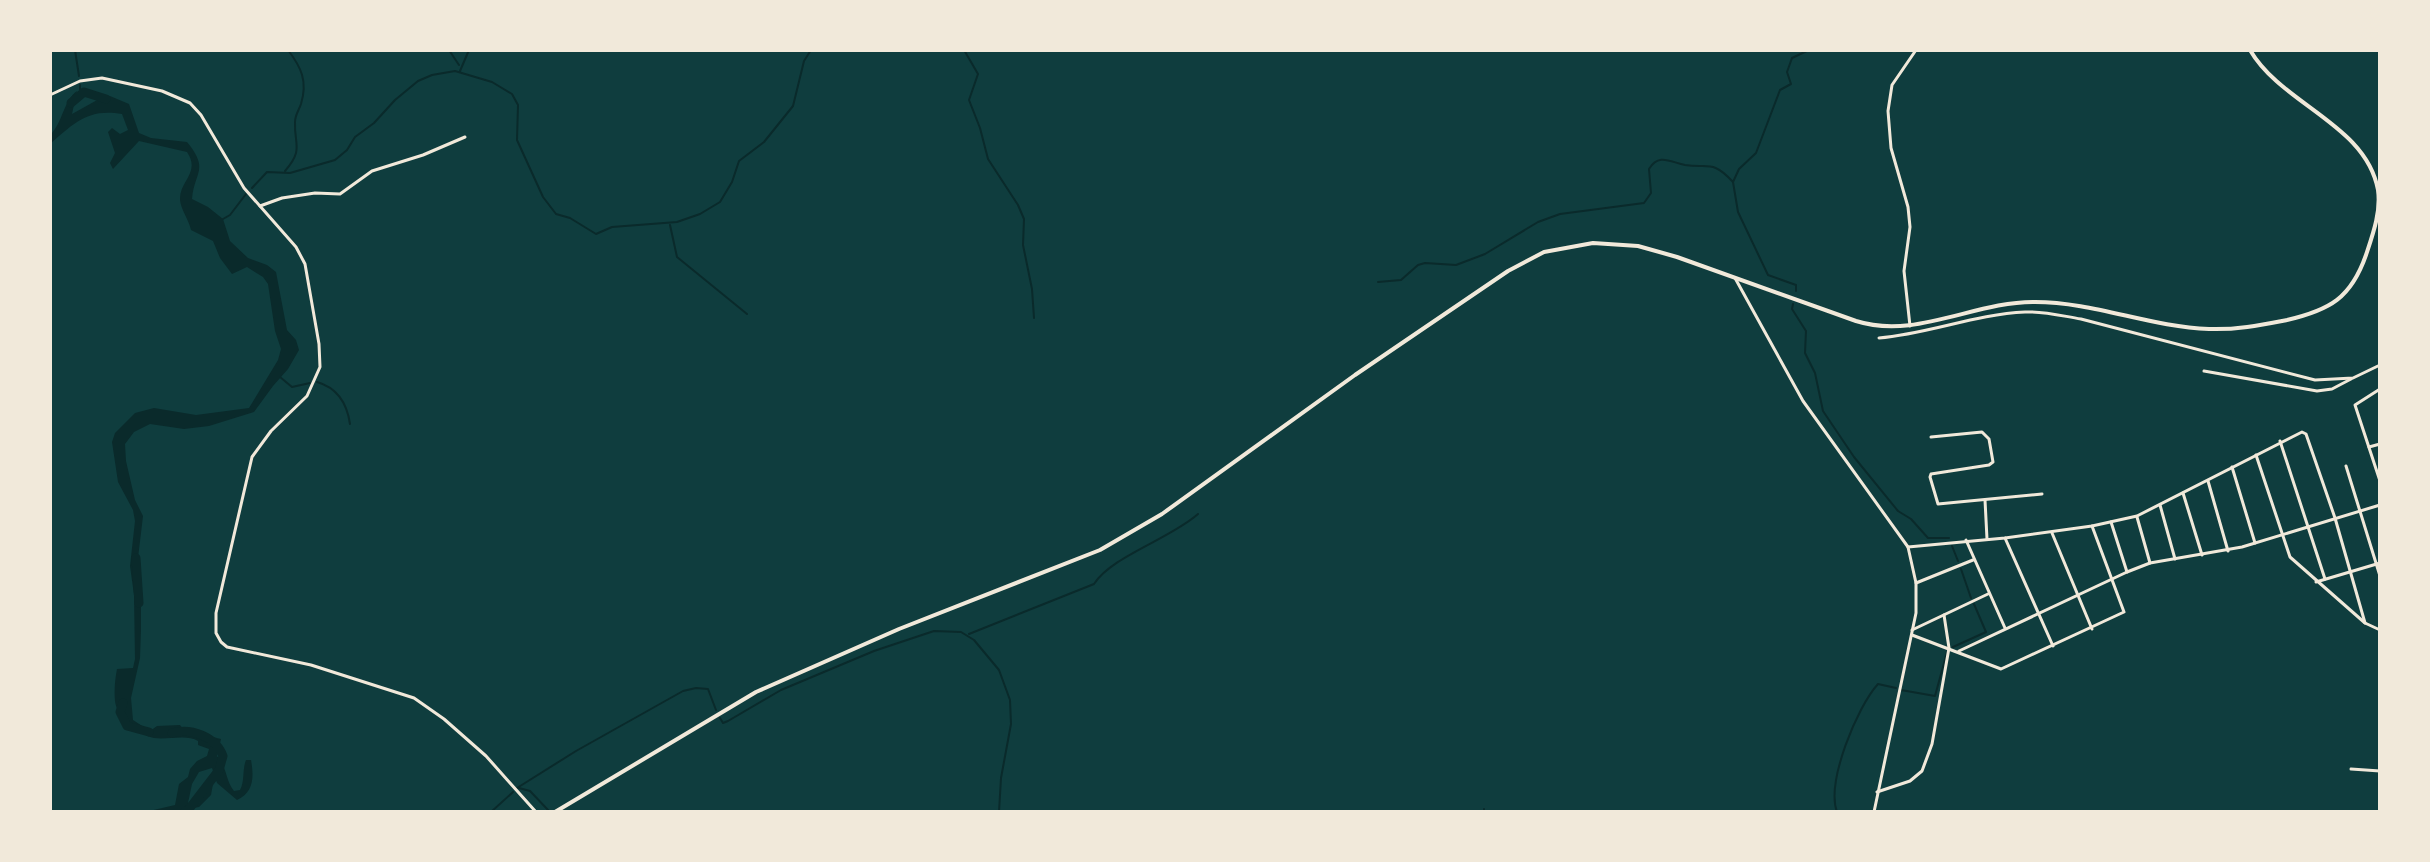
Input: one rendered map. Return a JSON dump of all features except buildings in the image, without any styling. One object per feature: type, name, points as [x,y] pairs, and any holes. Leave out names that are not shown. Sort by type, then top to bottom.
[{"type":"main road","points":[[555,812],[756,692],[835,656],[1100,550],[1124,537],[1198,489],[1355,375],[1508,271],[1544,252],[1593,243],[1638,246],[1869,325],[1910,326],[2032,302],[2070,305],[2186,327],[2231,329],[2309,315],[2339,300],[2355,280],[2373,234],[2379,194],[2370,165],[2355,145],[2278,85],[2258,64],[2250,50]]},
{"type":"street","points":[[1910,326],[1904,271],[1910,227],[1908,207],[1891,148],[1888,111],[1892,85],[1916,50]]},
{"type":"street","points":[[50,95],[80,81],[102,78],[162,91],[190,103],[201,115],[244,188],[301,255],[308,277],[321,361],[307,396],[271,431],[250,462],[216,613],[218,637],[224,645],[235,650],[311,665],[414,698],[444,719],[486,756],[536,812]]},
{"type":"street","points":[[260,206],[282,198],[315,193],[340,194],[372,171],[423,155],[465,137]]},
{"type":"street","points":[[1735,278],[1803,401],[1908,547],[1916,583],[1912,633],[1874,812]]},
{"type":"street","points":[[1879,338],[1908,335],[2005,314],[2044,312],[2315,380],[2353,378]]},
{"type":"street","points":[[2204,371],[2317,391],[2332,389],[2380,365]]},
{"type":"street","points":[[2380,391],[2356,402],[2355,407],[2380,481]]},
{"type":"street","points":[[1931,437],[1982,432],[1989,439],[1993,462],[1931,474],[1939,504],[2042,494]]},
{"type":"street","points":[[1908,547],[2005,538],[2092,526],[2137,516],[2300,432],[2306,434],[2335,518],[2365,623]]},
{"type":"street","points":[[2280,441],[2325,579]]},
{"type":"street","points":[[2369,447],[2380,444]]},
{"type":"street","points":[[2256,454],[2290,557],[2365,623],[2380,630]]},
{"type":"street","points":[[2346,466],[2380,576]]},
{"type":"street","points":[[2232,467],[2255,543]]},
{"type":"street","points":[[2208,481],[2228,551]]},
{"type":"street","points":[[2183,493],[2202,555]]},
{"type":"street","points":[[1985,500],[1987,539]]},
{"type":"street","points":[[2160,505],[2175,559]]},
{"type":"street","points":[[1959,651],[2150,563],[2228,551],[2380,505]]},
{"type":"street","points":[[2137,516],[2150,563]]},
{"type":"street","points":[[2111,521],[2127,572]]},
{"type":"street","points":[[1912,633],[2001,669],[2125,611],[2092,526]]},
{"type":"street","points":[[2051,531],[2092,629]]},
{"type":"street","points":[[2005,538],[2053,646]]},
{"type":"street","points":[[1966,540],[2005,628]]},
{"type":"street","points":[[1916,583],[1973,560]]},
{"type":"street","points":[[2316,582],[2378,564]]},
{"type":"street","points":[[1912,633],[1989,594]]},
{"type":"street","points":[[1877,792],[1910,781],[1922,771],[1932,744],[1949,648],[1944,615]]},
{"type":"street","points":[[2351,769],[2380,771]]},
{"type":"water","points":[[77,91],[72,114],[99,99],[98,95],[110,96],[129,104],[139,133],[151,138],[187,142],[199,165],[192,199],[223,219],[230,241],[248,258],[276,272],[287,330],[296,340],[299,350],[254,412],[209,426],[184,429],[150,424],[134,432],[125,444],[135,500],[143,516],[136,575],[141,600],[141,630],[140,658],[131,698],[133,720],[150,731],[157,726],[180,725],[184,730],[221,739],[217,756],[234,791],[240,790],[246,760],[251,760],[252,783],[247,793],[237,800],[217,783],[212,768],[199,772],[192,784],[188,803],[193,806],[200,802],[204,782],[213,784],[211,795],[199,807],[145,812],[175,805],[179,784],[188,777],[197,761],[207,756],[209,749],[188,738],[148,736],[129,724],[116,707],[117,669],[133,668],[135,659],[134,595],[130,566],[135,521],[133,510],[118,482],[112,442],[115,433],[135,413],[154,408],[196,415],[249,408],[278,360],[281,349],[268,284],[247,267],[232,274],[220,258],[213,241],[191,230],[180,200],[192,166],[187,152],[139,141],[113,169],[110,163],[115,153],[108,132],[112,128],[120,134],[128,130],[122,114],[110,113],[82,119],[50,144],[50,135]]},
{"type":"waterway","points":[[75,50],[79,76]]},
{"type":"waterway","points":[[285,171],[296,152],[295,119],[304,88],[300,68],[288,50]]},
{"type":"waterway","points":[[449,50],[459,65]]},
{"type":"waterway","points":[[460,71],[469,50]]},
{"type":"waterway","points":[[252,188],[267,172],[290,173],[335,160],[347,150],[355,137],[418,81],[455,71],[492,82],[512,94],[518,105],[517,140],[543,197],[556,214],[570,218],[596,234],[612,227],[677,222],[700,214],[720,202],[732,182],[739,161],[764,142],[793,106],[804,61],[811,50]]},
{"type":"waterway","points":[[964,50],[978,74],[969,100],[988,159],[1024,219],[1023,245],[1034,318]]},
{"type":"waterway","points":[[1796,291],[1796,285],[1768,275],[1738,212],[1733,182],[1739,169],[1756,153],[1780,90],[1791,84],[1787,72],[1792,58],[1809,50]]},
{"type":"waterway","points":[[80,85],[80,93]]},
{"type":"waterway","points":[[71,103],[84,92],[106,99]]},
{"type":"waterway","points":[[1378,282],[1401,280],[1418,265],[1425,263],[1456,265],[1485,254],[1538,222],[1560,214],[1644,203],[1651,193],[1649,169],[1657,161],[1710,166],[1720,170],[1733,182]]},
{"type":"waterway","points":[[223,219],[230,215],[246,194]]},
{"type":"waterway","points":[[670,225],[677,257],[747,314]]},
{"type":"waterway","points":[[1793,304],[1792,309],[1806,331],[1805,353],[1815,373],[1823,411],[1854,457],[1898,511],[1911,519],[1928,538],[1949,538]]},
{"type":"waterway","points":[[280,377],[292,387],[310,383]]},
{"type":"waterway","points":[[317,382],[331,388],[340,397],[350,424]]},
{"type":"waterway","points":[[969,634],[1094,584],[1102,574],[1127,556],[1198,514]]},
{"type":"waterway","points":[[1952,546],[1958,561]]},
{"type":"waterway","points":[[136,558],[139,603]]},
{"type":"waterway","points":[[1961,569],[1971,598]]},
{"type":"waterway","points":[[1953,647],[1986,632],[1974,604]]},
{"type":"waterway","points":[[720,718],[723,723],[728,721],[781,690],[874,651],[934,631],[961,632],[974,640],[999,670],[1010,700],[1011,724],[1001,778],[999,812]]},
{"type":"waterway","points":[[1901,690],[1935,696],[1947,652]]},
{"type":"waterway","points":[[1837,812],[1835,799],[1840,764],[1861,709],[1878,684],[1896,688]]},
{"type":"waterway","points":[[517,788],[683,691],[708,689],[716,710]]},
{"type":"waterway","points":[[123,703],[120,712],[127,726],[149,732]]},
{"type":"waterway","points":[[172,733],[187,731],[202,735],[215,744],[223,756],[219,770],[184,812]]},
{"type":"waterway","points":[[519,788],[530,791],[549,811]]},
{"type":"waterway","points":[[491,812],[513,792]]}]
